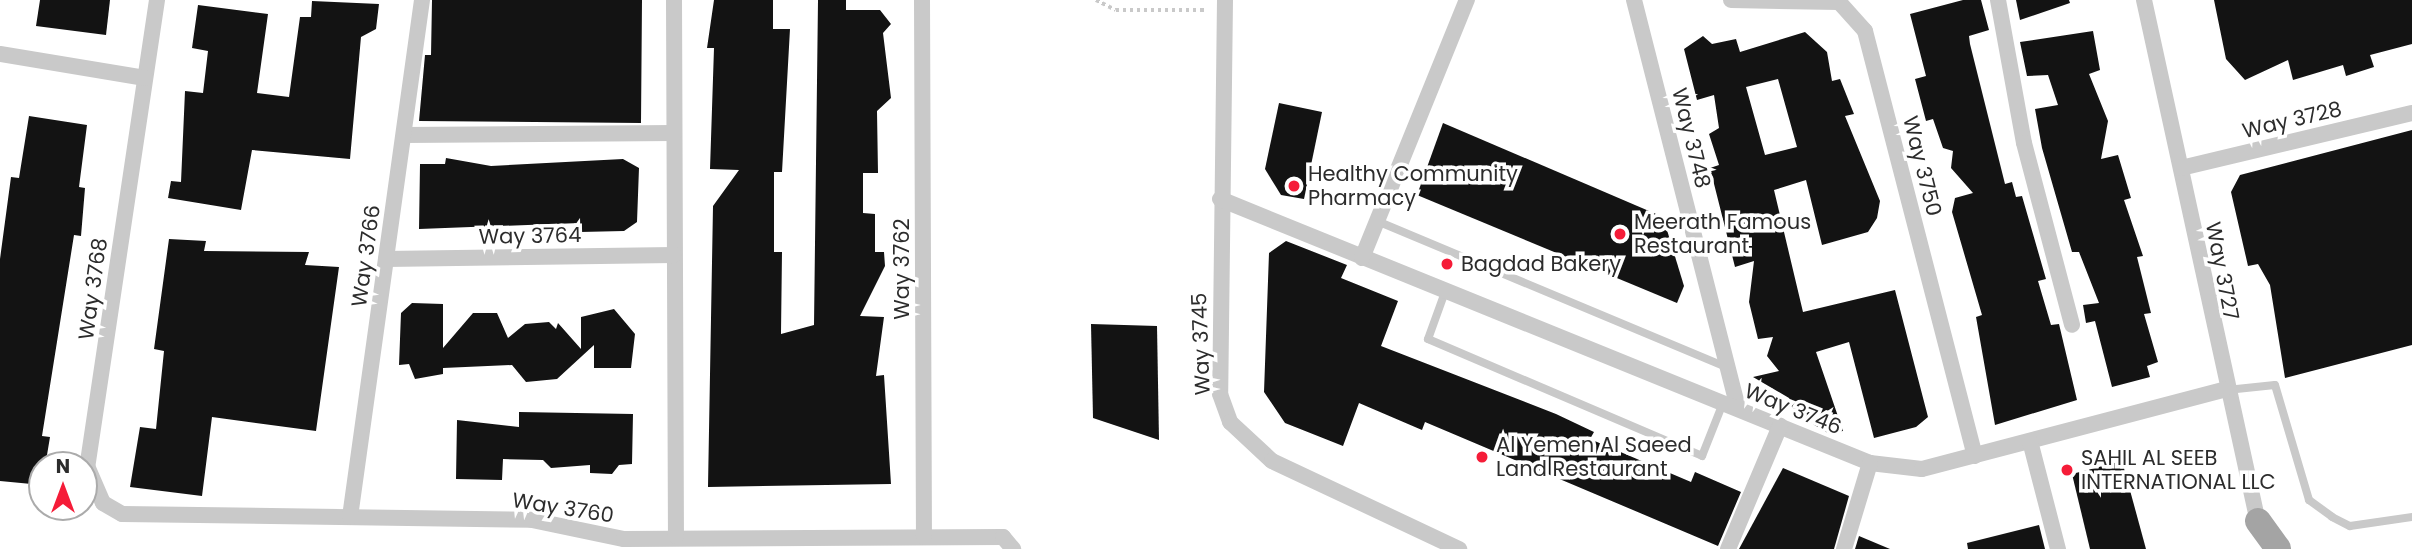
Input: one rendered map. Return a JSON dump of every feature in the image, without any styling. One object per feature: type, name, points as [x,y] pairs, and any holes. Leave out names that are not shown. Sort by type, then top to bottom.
[{"type":"main road","points":[[2258,521],[2278,549]]},
{"type":"street","name":"Way 3768","points":[[103,503],[88,466],[157,0]]},
{"type":"street","name":"Way 3766","points":[[350,517],[422,0]]},
{"type":"street","points":[[674,0],[676,536]]},
{"type":"street","name":"Way 3762","points":[[922,0],[924,537]]},
{"type":"street","points":[[1362,258],[1467,0]]},
{"type":"street","name":"Way 3748","points":[[1634,0],[1727,367],[1730,406]]},
{"type":"street","name":"Way 3750","points":[[1731,0],[1839,2],[1865,31],[1975,456]]},
{"type":"street","points":[[1998,0],[2024,143],[2072,325]]},
{"type":"street","name":"Way 3727","points":[[2144,0],[2181,168],[2224,390],[2265,549]]},
{"type":"street","name":"Way 3745","points":[[1225,5],[1220,200],[1220,394],[1230,422],[1272,461],[1459,549]]},
{"type":"street","points":[[0,54],[145,78]]},
{"type":"street","name":"Way 3728","points":[[2181,168],[2412,113]]},
{"type":"street","points":[[404,135],[674,133]]},
{"type":"street","name":"Way 3746","points":[[1220,200],[1870,463],[1922,469],[2224,390]]},
{"type":"street","name":"Way 3764","points":[[386,259],[674,255]]},
{"type":"street","points":[[1728,549],[1780,426]]},
{"type":"street","points":[[2030,441],[2058,549]]},
{"type":"street","points":[[1844,549],[1870,463]]},
{"type":"street","name":"Way 3760","points":[[103,503],[122,514],[532,520],[624,539],[676,536],[1003,537],[1013,549]]},
{"type":"street","points":[[575,531],[579,549]]},
{"type":"lane","points":[[1377,221],[1727,367]]},
{"type":"lane","points":[[1445,292],[1428,339],[1702,456],[1730,406]]},
{"type":"lane","points":[[2224,390],[2275,385],[2309,500],[2332,517],[2350,526],[2412,517]]},
{"type":"path","points":[[1096,0],[1115,10],[1225,5]]},
{"type":"building","points":[[40,0],[110,0],[106,35],[36,26]]},
{"type":"building","points":[[432,0],[642,0],[641,123],[419,121],[425,55],[431,55]]},
{"type":"building","points":[[714,0],[773,0],[773,29],[790,29],[782,172],[774,172],[774,252],[782,252],[781,334],[814,325],[818,0],[846,0],[846,10],[880,10],[891,24],[883,33],[891,98],[877,111],[878,173],[863,173],[863,213],[875,214],[875,252],[884,252],[885,266],[860,316],[884,317],[876,376],[884,375],[891,484],[708,487],[713,206],[739,170],[710,169],[714,48],[707,48]]},
{"type":"building","points":[[1963,0],[1981,0],[1989,30],[1969,36],[1970,44],[2005,184],[2012,182],[2016,197],[2022,196],[2046,279],[2038,281],[2051,325],[2059,324],[2077,400],[1995,425],[1976,317],[1982,315],[1952,212],[1955,198],[1973,193],[1951,168],[1953,151],[1943,148],[1933,119],[1926,121],[1915,79],[1926,76],[1910,14]]},
{"type":"building","points":[[2016,0],[2069,0],[2070,3],[2020,20]]},
{"type":"building","points":[[2214,0],[2412,0],[2412,44],[2370,55],[2374,67],[2346,76],[2343,65],[2293,80],[2288,60],[2245,80],[2226,59]]},
{"type":"building","points":[[312,1],[379,4],[376,29],[361,37],[350,159],[252,150],[241,210],[168,198],[171,181],[181,182],[185,91],[203,93],[208,51],[192,48],[198,5],[268,14],[257,93],[289,97],[300,17],[311,17]]},
{"type":"building","points":[[2093,31],[2100,70],[2089,74],[2108,121],[2101,159],[2118,155],[2131,198],[2124,200],[2143,256],[2137,257],[2151,313],[2144,314],[2158,362],[2147,366],[2150,377],[2112,387],[2095,321],[2086,323],[2083,305],[2099,303],[2079,252],[2072,252],[2042,148],[2035,109],[2058,105],[2048,75],[2027,76],[2020,42]]},
{"type":"building","points":[[1805,32],[1827,52],[1832,81],[1840,79],[1854,114],[1845,116],[1880,201],[1877,218],[1868,232],[1822,245],[1806,180],[1774,190],[1803,312],[1895,290],[1928,417],[1916,427],[1874,438],[1849,342],[1816,352],[1843,431],[1828,433],[1794,413],[1789,398],[1753,377],[1779,371],[1767,356],[1773,337],[1758,339],[1749,302],[1754,261],[1735,267],[1710,168],[1719,165],[1709,134],[1719,128],[1714,95],[1697,100],[1684,49],[1703,36],[1712,44],[1736,39],[1740,52]],"holes":[[[1778,79],[1797,147],[1765,155],[1746,87]]]},
{"type":"building","points":[[1279,103],[1322,112],[1304,199],[1281,195],[1265,169]]},
{"type":"building","points":[[29,116],[87,125],[79,187],[85,188],[81,236],[74,235],[42,436],[50,437],[48,451],[28,451],[28,484],[0,481],[0,259],[11,177],[19,178]]},
{"type":"building","points":[[1443,123],[1663,217],[1684,286],[1677,303],[1417,195]]},
{"type":"building","points":[[2412,130],[2412,345],[2285,378],[2270,285],[2258,264],[2248,266],[2231,192],[2240,175]]},
{"type":"building","points":[[446,158],[491,166],[623,159],[639,168],[637,222],[624,231],[580,232],[580,223],[419,229],[420,164],[445,164]]},
{"type":"building","points":[[169,239],[206,241],[204,251],[309,252],[305,265],[339,267],[316,431],[212,417],[202,496],[130,487],[140,427],[156,429],[164,351],[154,349]]},
{"type":"building","points":[[1286,241],[1347,265],[1341,278],[1398,301],[1381,346],[1556,414],[1594,432],[1590,439],[1691,482],[1695,472],[1741,492],[1718,546],[1425,422],[1422,430],[1359,403],[1343,446],[1285,423],[1264,392],[1269,253]]},
{"type":"building","points":[[412,303],[443,304],[443,348],[473,313],[497,313],[508,338],[525,324],[549,322],[556,329],[558,323],[581,349],[581,317],[614,309],[635,334],[631,368],[594,368],[594,345],[557,379],[526,382],[512,365],[443,368],[443,374],[415,379],[409,364],[399,365],[401,313]]},
{"type":"building","points":[[1091,324],[1157,326],[1159,440],[1093,418]]},
{"type":"building","points":[[519,412],[633,414],[632,464],[619,465],[612,474],[590,473],[590,465],[551,468],[543,460],[503,459],[502,480],[456,479],[457,420],[519,427]]},
{"type":"building","points":[[2122,461],[2146,549],[2090,549],[2072,474]]},
{"type":"building","points":[[1783,468],[1849,496],[1834,549],[1739,549]]},
{"type":"building","points":[[2039,525],[2045,549],[1968,549],[1967,543]]},
{"type":"building","points":[[1859,536],[1890,549],[1855,549]]},
{"type":"place","name":"Healthy Community Pharmacy","points":[[1294,186]]},
{"type":"place","name":"Meerath Famous Restaurant","points":[[1620,234]]},
{"type":"place","name":"Bagdad Bakery","points":[[1447,264]]},
{"type":"place","name":"Al Yemen Al Saeed Land Restaurant","points":[[1482,457]]},
{"type":"place","name":"SAHIL AL SEEB INTERNATIONAL LLC","points":[[2067,470]]}]
